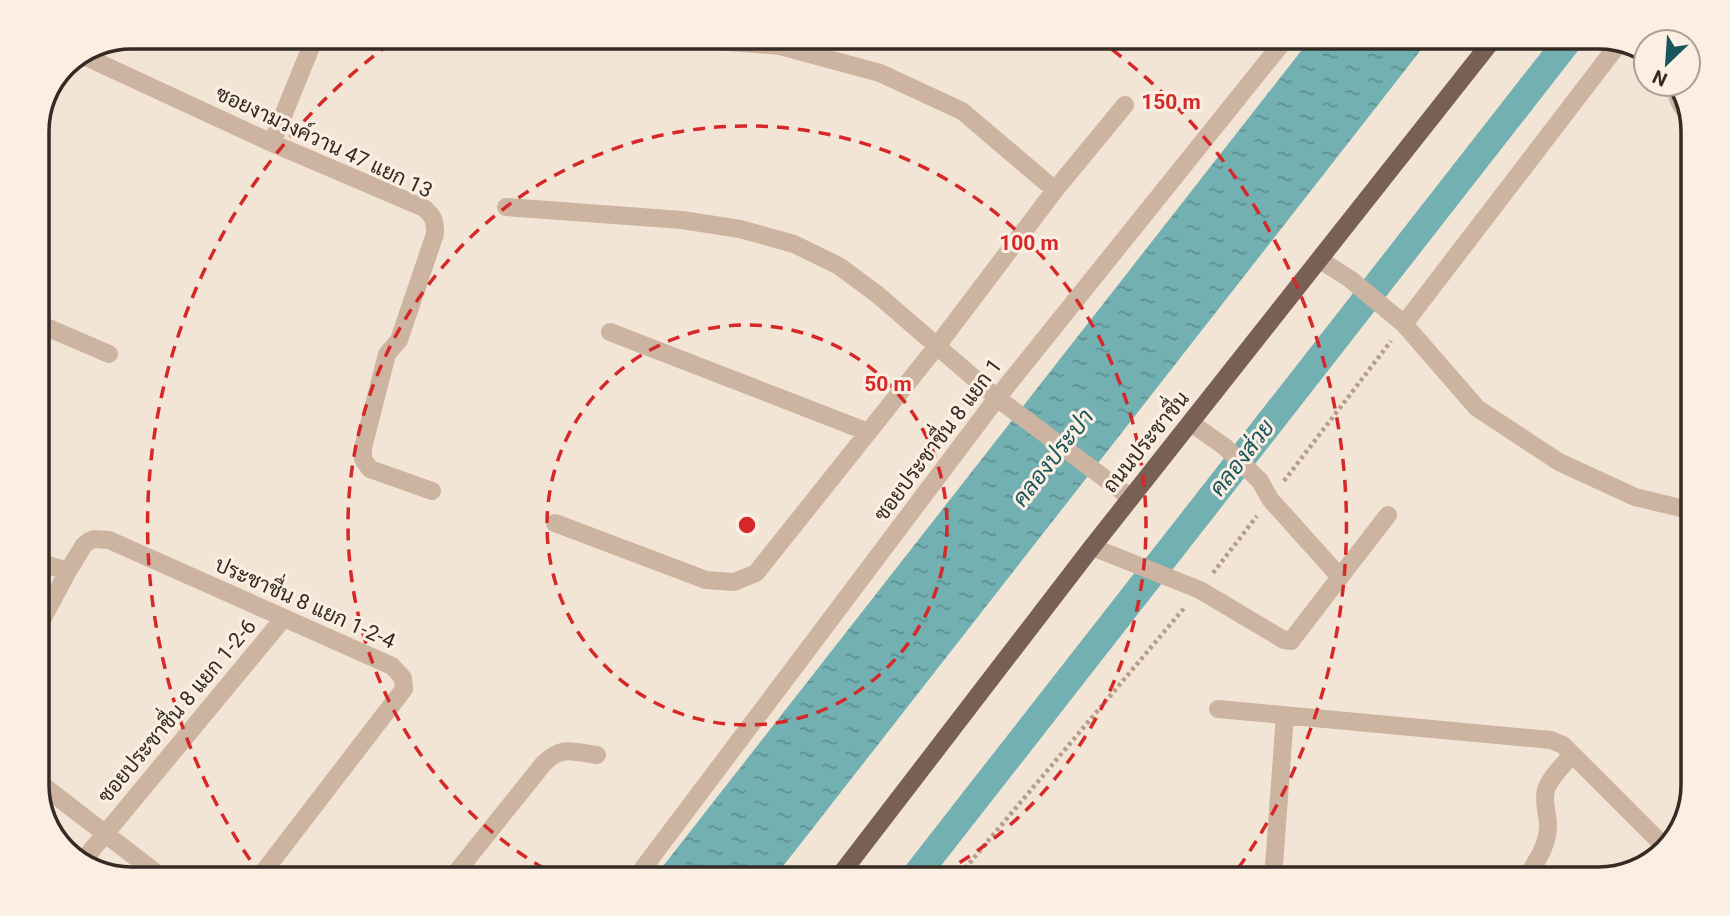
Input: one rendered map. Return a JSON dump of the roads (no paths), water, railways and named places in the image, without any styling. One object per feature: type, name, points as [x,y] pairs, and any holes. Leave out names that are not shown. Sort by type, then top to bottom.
[{"type":"main road","name":"ถนนประชาชื่น","points":[[846,867],[1131,498],[1486,49]]},
{"type":"street","points":[[272,143],[311,49]]},
{"type":"street","points":[[805,49],[880,73],[962,110],[1055,190]]},
{"type":"street","name":"ซอยประชาชื่น 8 แยก 1","points":[[644,867],[997,398],[1277,49]]},
{"type":"street","points":[[1399,318],[1613,51]]},
{"type":"street","name":"ซอยงามวงค์วาน 47 แยก 13","points":[[91,59],[272,143],[424,208],[435,221],[435,234],[400,340],[387,354],[363,448],[363,459],[370,470],[432,491]]},
{"type":"street","points":[[555,523],[706,580],[734,582],[756,573],[1125,104]]},
{"type":"street","points":[[506,207],[682,220],[740,229],[794,244],[839,266],[878,295],[997,398],[1131,498]]},
{"type":"street","points":[[1320,260],[1350,279],[1399,318],[1477,408],[1559,462],[1635,497],[1681,508]]},
{"type":"street","points":[[49,328],[109,354]]},
{"type":"street","points":[[610,332],[868,432]]},
{"type":"street","points":[[1191,423],[1225,447],[1260,481],[1270,499],[1340,577]]},
{"type":"street","points":[[1093,547],[1200,590],[1289,642],[1388,515]]},
{"type":"street","name":"ประชาชื่น 8 แยก 1-2-4","points":[[68,571],[89,541],[108,540],[392,667],[403,678],[404,689],[266,867]]},
{"type":"street","points":[[49,565],[68,571],[49,607]]},
{"type":"street","name":"ซอยประชาชื่น 8 แยก 1-2-6","points":[[88,855],[283,619]]},
{"type":"street","points":[[1218,709],[1551,740],[1563,745],[1659,841]]},
{"type":"street","points":[[1274,867],[1285,715]]},
{"type":"street","points":[[461,867],[554,754],[567,751],[597,755]]},
{"type":"street","points":[[1532,867],[1548,837],[1544,797],[1547,787],[1572,754]]},
{"type":"street","points":[[49,790],[149,867]]},
{"type":"water","name":"คลองประปา","points":[[1303,49],[1422,49],[782,867],[662,867]]},
{"type":"waterway","name":"คลองส่วย","points":[[922,867],[1562,49]]}]
